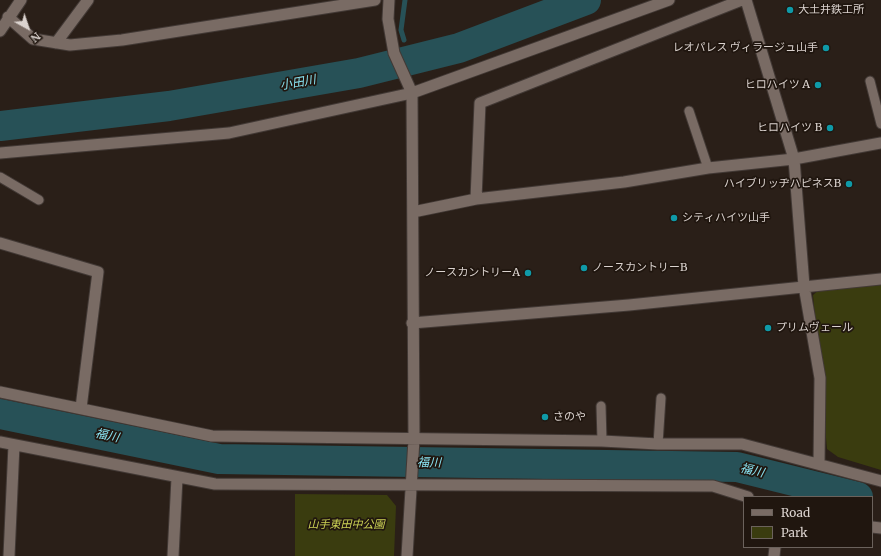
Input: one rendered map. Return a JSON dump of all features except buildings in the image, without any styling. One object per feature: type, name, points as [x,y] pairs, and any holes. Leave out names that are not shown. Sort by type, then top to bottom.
[{"type":"street","points":[[0,31],[8,17],[21,0]]},
{"type":"street","points":[[56,43],[88,0]]},
{"type":"street","points":[[8,17],[33,39],[70,45],[122,40],[375,0]]},
{"type":"street","points":[[389,0],[388,19],[396,58],[411,90],[413,212],[413,443],[407,556]]},
{"type":"street","points":[[0,154],[229,133],[411,90],[669,0]]},
{"type":"street","points":[[476,199],[480,103],[742,0]]},
{"type":"street","points":[[746,0],[794,159],[804,286],[820,378],[819,464]]},
{"type":"street","points":[[413,212],[476,199],[624,182],[708,168],[794,159],[881,143]]},
{"type":"street","points":[[0,243],[98,272],[81,408]]},
{"type":"street","points":[[412,323],[629,305],[881,279]]},
{"type":"street","points":[[0,392],[212,436],[413,443],[602,441],[658,444],[742,444],[881,481]]},
{"type":"street","points":[[0,442],[177,478],[215,484],[411,480],[713,486],[745,496]]},
{"type":"street","points":[[9,556],[14,445]]},
{"type":"street","points":[[173,556],[177,478]]},
{"type":"lane","points":[[870,81],[881,124]]},
{"type":"lane","points":[[689,111],[708,168]]},
{"type":"lane","points":[[0,177],[40,200]]},
{"type":"lane","points":[[658,444],[661,398]]},
{"type":"lane","points":[[601,406],[602,441]]},
{"type":"green space","points":[[881,284],[881,470],[838,457],[827,449],[813,295],[820,289]]},
{"type":"green space","name":"山手東田中公園","points":[[295,494],[387,495],[396,506],[394,556],[295,556]]},
{"type":"waterway","points":[[404,40],[401,30],[405,0]]},
{"type":"waterway","name":"小田川","points":[[0,126],[169,106],[359,73],[459,48],[586,0]]},
{"type":"waterway","name":"小田川","points":[[410,53],[412,59]]},
{"type":"waterway","name":"福川","points":[[0,414],[219,459],[737,467],[854,496]]},
{"type":"place","name":"大土井鉄工所","points":[[790,10]]},
{"type":"place","name":"レオパレス ヴィラージュ山手","points":[[826,48]]},
{"type":"place","name":"ヒロハイツ A","points":[[818,85]]},
{"type":"place","name":"ヒロハイツ B","points":[[830,128]]},
{"type":"place","name":"ハイブリッヂハピネスB","points":[[849,184]]},
{"type":"place","name":"シティハイツ山手","points":[[674,218]]},
{"type":"place","name":"ノースカントリーB","points":[[584,268]]},
{"type":"place","name":"ノースカントリーA","points":[[528,273]]},
{"type":"place","name":"プリムヴェール","points":[[768,328]]},
{"type":"place","name":"さのや","points":[[545,417]]}]
